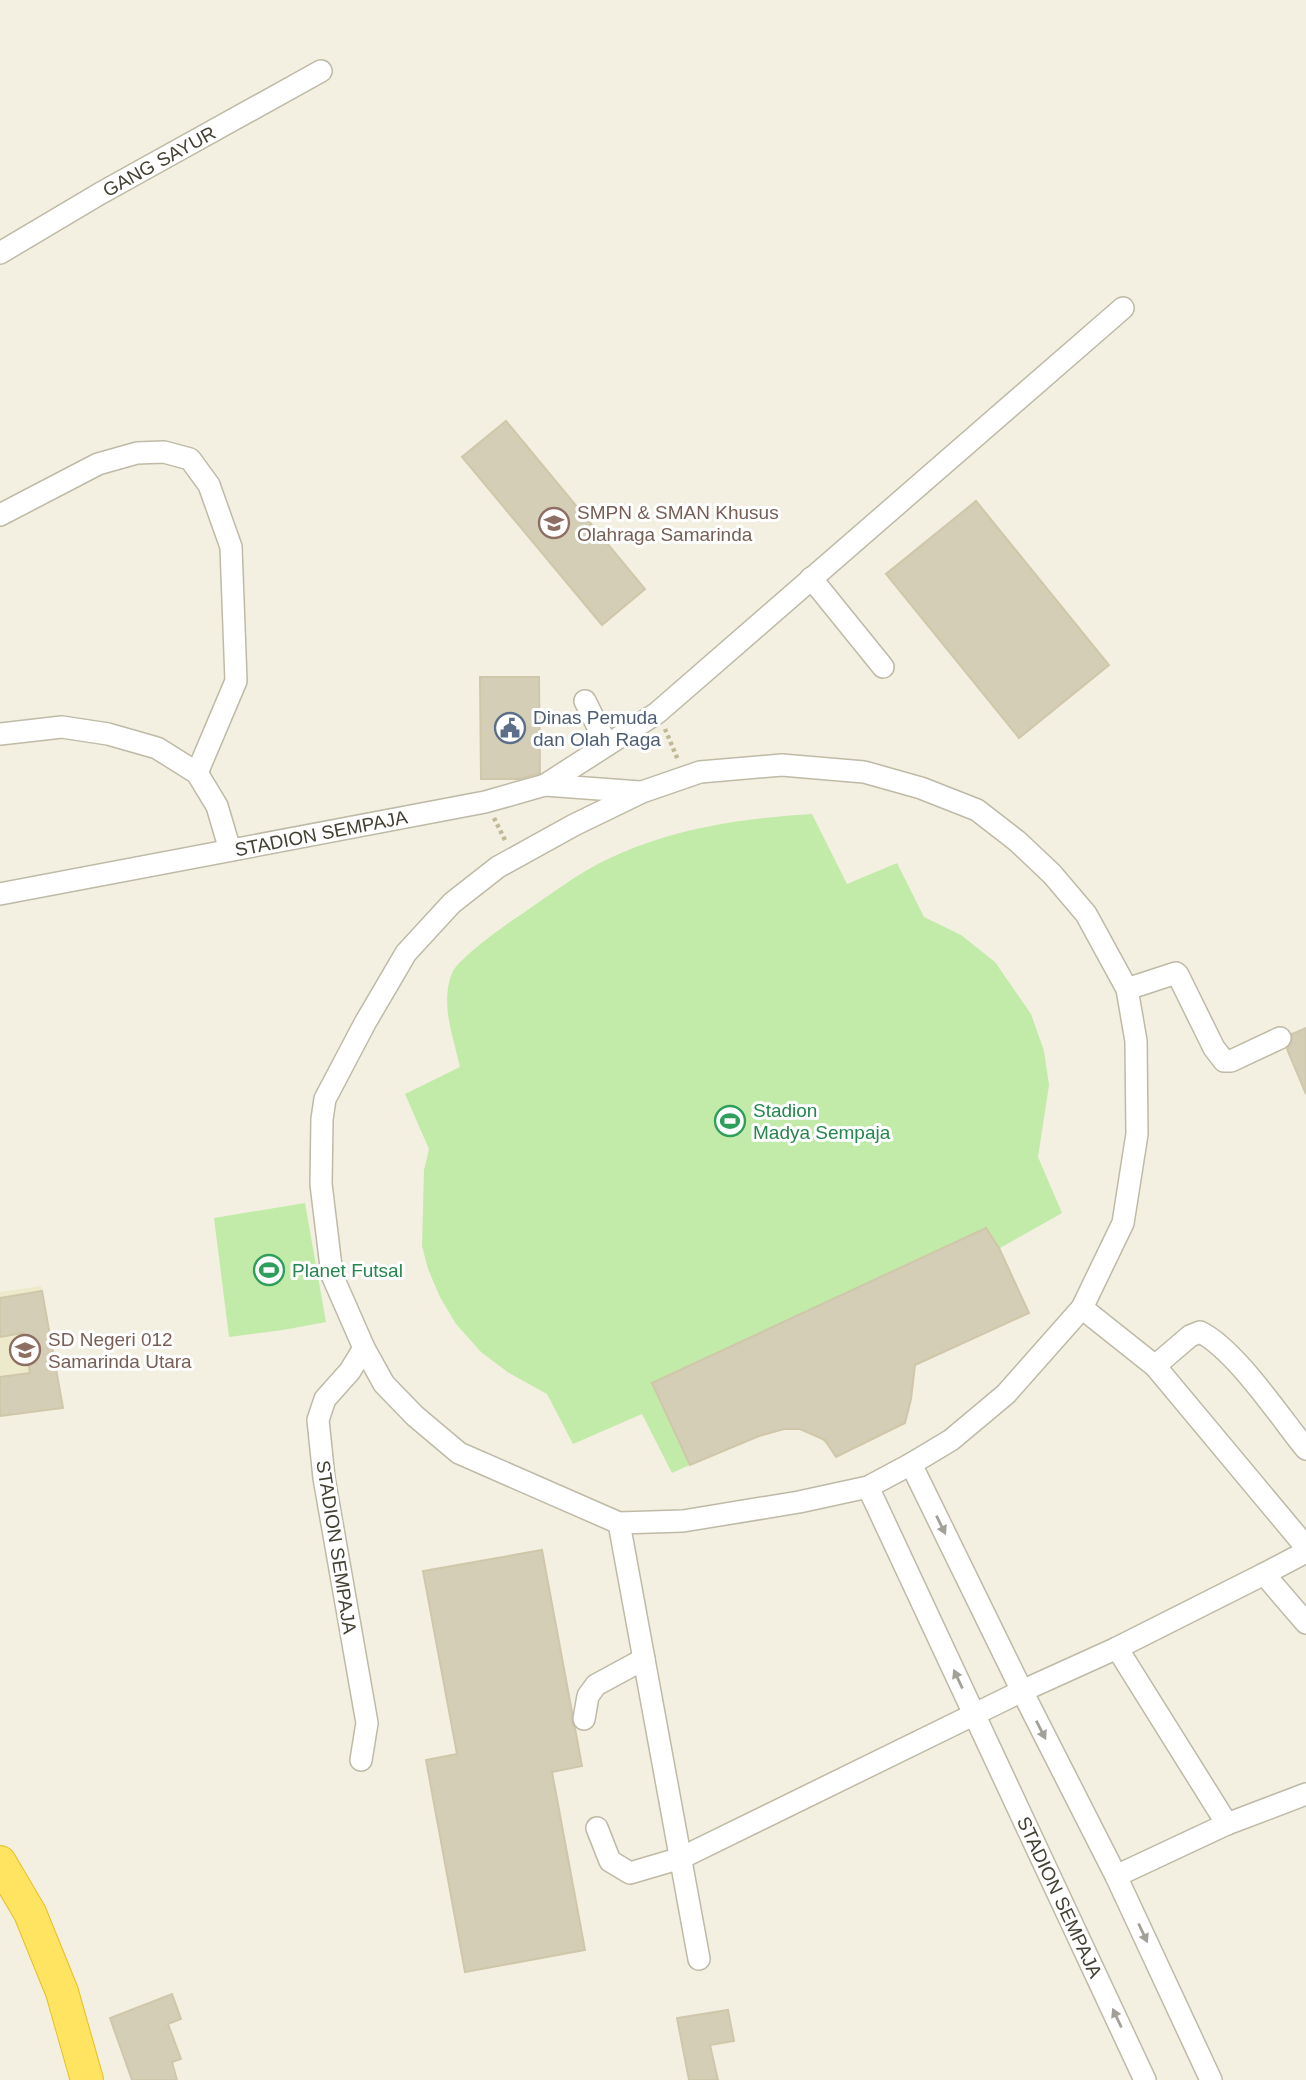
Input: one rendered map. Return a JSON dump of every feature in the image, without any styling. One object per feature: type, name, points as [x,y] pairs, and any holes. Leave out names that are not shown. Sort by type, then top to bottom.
[{"type":"highway","points":[[0,1862],[30,1913],[62,1992],[87,2080]]},
{"type":"street","name":"GANG SAYUR","points":[[0,253],[101,193],[321,71]]},
{"type":"street","points":[[545,785],[657,713],[1123,308]]},
{"type":"street","points":[[0,515],[99,464],[137,453],[164,452],[190,458],[208,485],[232,547],[236,681],[197,773]]},
{"type":"street","points":[[811,578],[883,667]]},
{"type":"street","points":[[585,701],[607,745]]},
{"type":"street","points":[[0,734],[62,727],[108,734],[157,748],[197,773],[217,806],[230,850]]},
{"type":"street","name":"STADION SEMPAJA","points":[[782,765],[864,772],[920,788],[976,810],[1026,849],[1087,914],[1127,989],[1136,1041],[1137,1134],[1123,1223],[1082,1308],[1006,1394],[951,1440],[869,1487],[799,1502],[683,1521],[620,1523],[459,1453],[415,1416],[384,1384],[364,1348],[332,1275],[321,1184],[322,1119],[325,1098],[406,953],[452,903],[514,856],[642,792],[700,772],[782,765]]},
{"type":"street","name":"STADION SEMPAJA","points":[[0,894],[485,802],[545,785],[642,792]]},
{"type":"street","points":[[1127,989],[1176,973],[1214,1048],[1224,1061],[1231,1061],[1280,1038]]},
{"type":"street","points":[[597,1828],[610,1861],[630,1873],[681,1858],[974,1714],[1117,1648],[1265,1574],[1306,1549],[1155,1366],[1082,1308]]},
{"type":"street","points":[[1155,1366],[1190,1336],[1200,1332],[1211,1338],[1230,1355],[1306,1449]]},
{"type":"street","name":"STADION SEMPAJA","points":[[361,1759],[368,1723],[324,1478],[318,1420],[324,1399],[350,1371],[364,1348]]},
{"type":"street","points":[[911,1464],[1116,1875],[1210,2080]]},
{"type":"street","name":"STADION SEMPAJA","points":[[869,1487],[1145,2080]]},
{"type":"street","points":[[620,1523],[699,1959]]},
{"type":"street","points":[[1265,1574],[1306,1623]]},
{"type":"street","points":[[1117,1648],[1227,1824]]},
{"type":"street","points":[[584,1719],[588,1696],[596,1685],[644,1659]]},
{"type":"street","points":[[1116,1875],[1227,1824],[1306,1794]]},
{"type":"path","points":[[657,713],[686,777]]},
{"type":"path","points":[[485,802],[514,856]]},
{"type":"shaded area","name":"SD Negeri 012 Samarinda Utara","points":[[41,1286],[60,1408],[0,1417],[0,1292]]},
{"type":"green space","name":"Stadion Madya Sempaja","points":[[812,814],[847,884],[897,863],[924,917],[961,935],[995,962],[1031,1014],[1044,1051],[1049,1085],[1038,1157],[1062,1213],[1000,1248],[1029,1313],[915,1364],[905,1423],[836,1457],[816,1435],[805,1430],[786,1429],[753,1438],[672,1473],[642,1414],[573,1444],[547,1394],[509,1373],[481,1352],[456,1324],[440,1297],[422,1246],[424,1170],[429,1149],[405,1094],[460,1067],[447,1008],[449,985],[456,967],[491,936],[562,886],[610,858],[659,839],[709,826]]},
{"type":"green space","name":"Planet Futsal","points":[[305,1203],[326,1322],[229,1337],[214,1218]]},
{"type":"building","name":"SMPN & SMAN Khusus Olahraga Samarinda","points":[[506,421],[645,589],[602,625],[462,457]]},
{"type":"building","points":[[976,501],[1109,665],[1019,738],[886,574]]},
{"type":"building","name":"Dinas Pemuda dan Olah Raga","points":[[480,677],[539,677],[540,773],[519,779],[481,779]]},
{"type":"building","points":[[1306,1028],[1306,1094],[1287,1049],[1291,1045],[1292,1034]]},
{"type":"building","points":[[986,1228],[999,1248],[1029,1313],[915,1365],[905,1423],[836,1457],[825,1440],[800,1429],[784,1429],[759,1436],[690,1465],[652,1383]]},
{"type":"building","name":"SD Negeri 012 Samarinda Utara","points":[[42,1291],[63,1408],[0,1416],[0,1377],[30,1373],[23,1333],[0,1337],[0,1298]]},
{"type":"building","points":[[542,1550],[582,1766],[552,1772],[585,1950],[465,1972],[426,1760],[457,1754],[423,1571]]},
{"type":"building","points":[[172,1994],[181,2019],[168,2024],[181,2059],[172,2062],[177,2080],[132,2080],[110,2018]]},
{"type":"building","points":[[728,2010],[734,2041],[710,2045],[718,2080],[689,2080],[677,2018]]},
{"type":"place","name":"SMPN & SMAN Khusus Olahraga Samarinda","points":[[554,523]]},
{"type":"place","name":"Dinas Pemuda dan Olah Raga","points":[[510,728]]},
{"type":"place","name":"Stadion Madya Sempaja","points":[[730,1121]]},
{"type":"place","name":"Planet Futsal","points":[[269,1270]]},
{"type":"place","name":"SD Negeri 012 Samarinda Utara","points":[[25,1350]]}]
